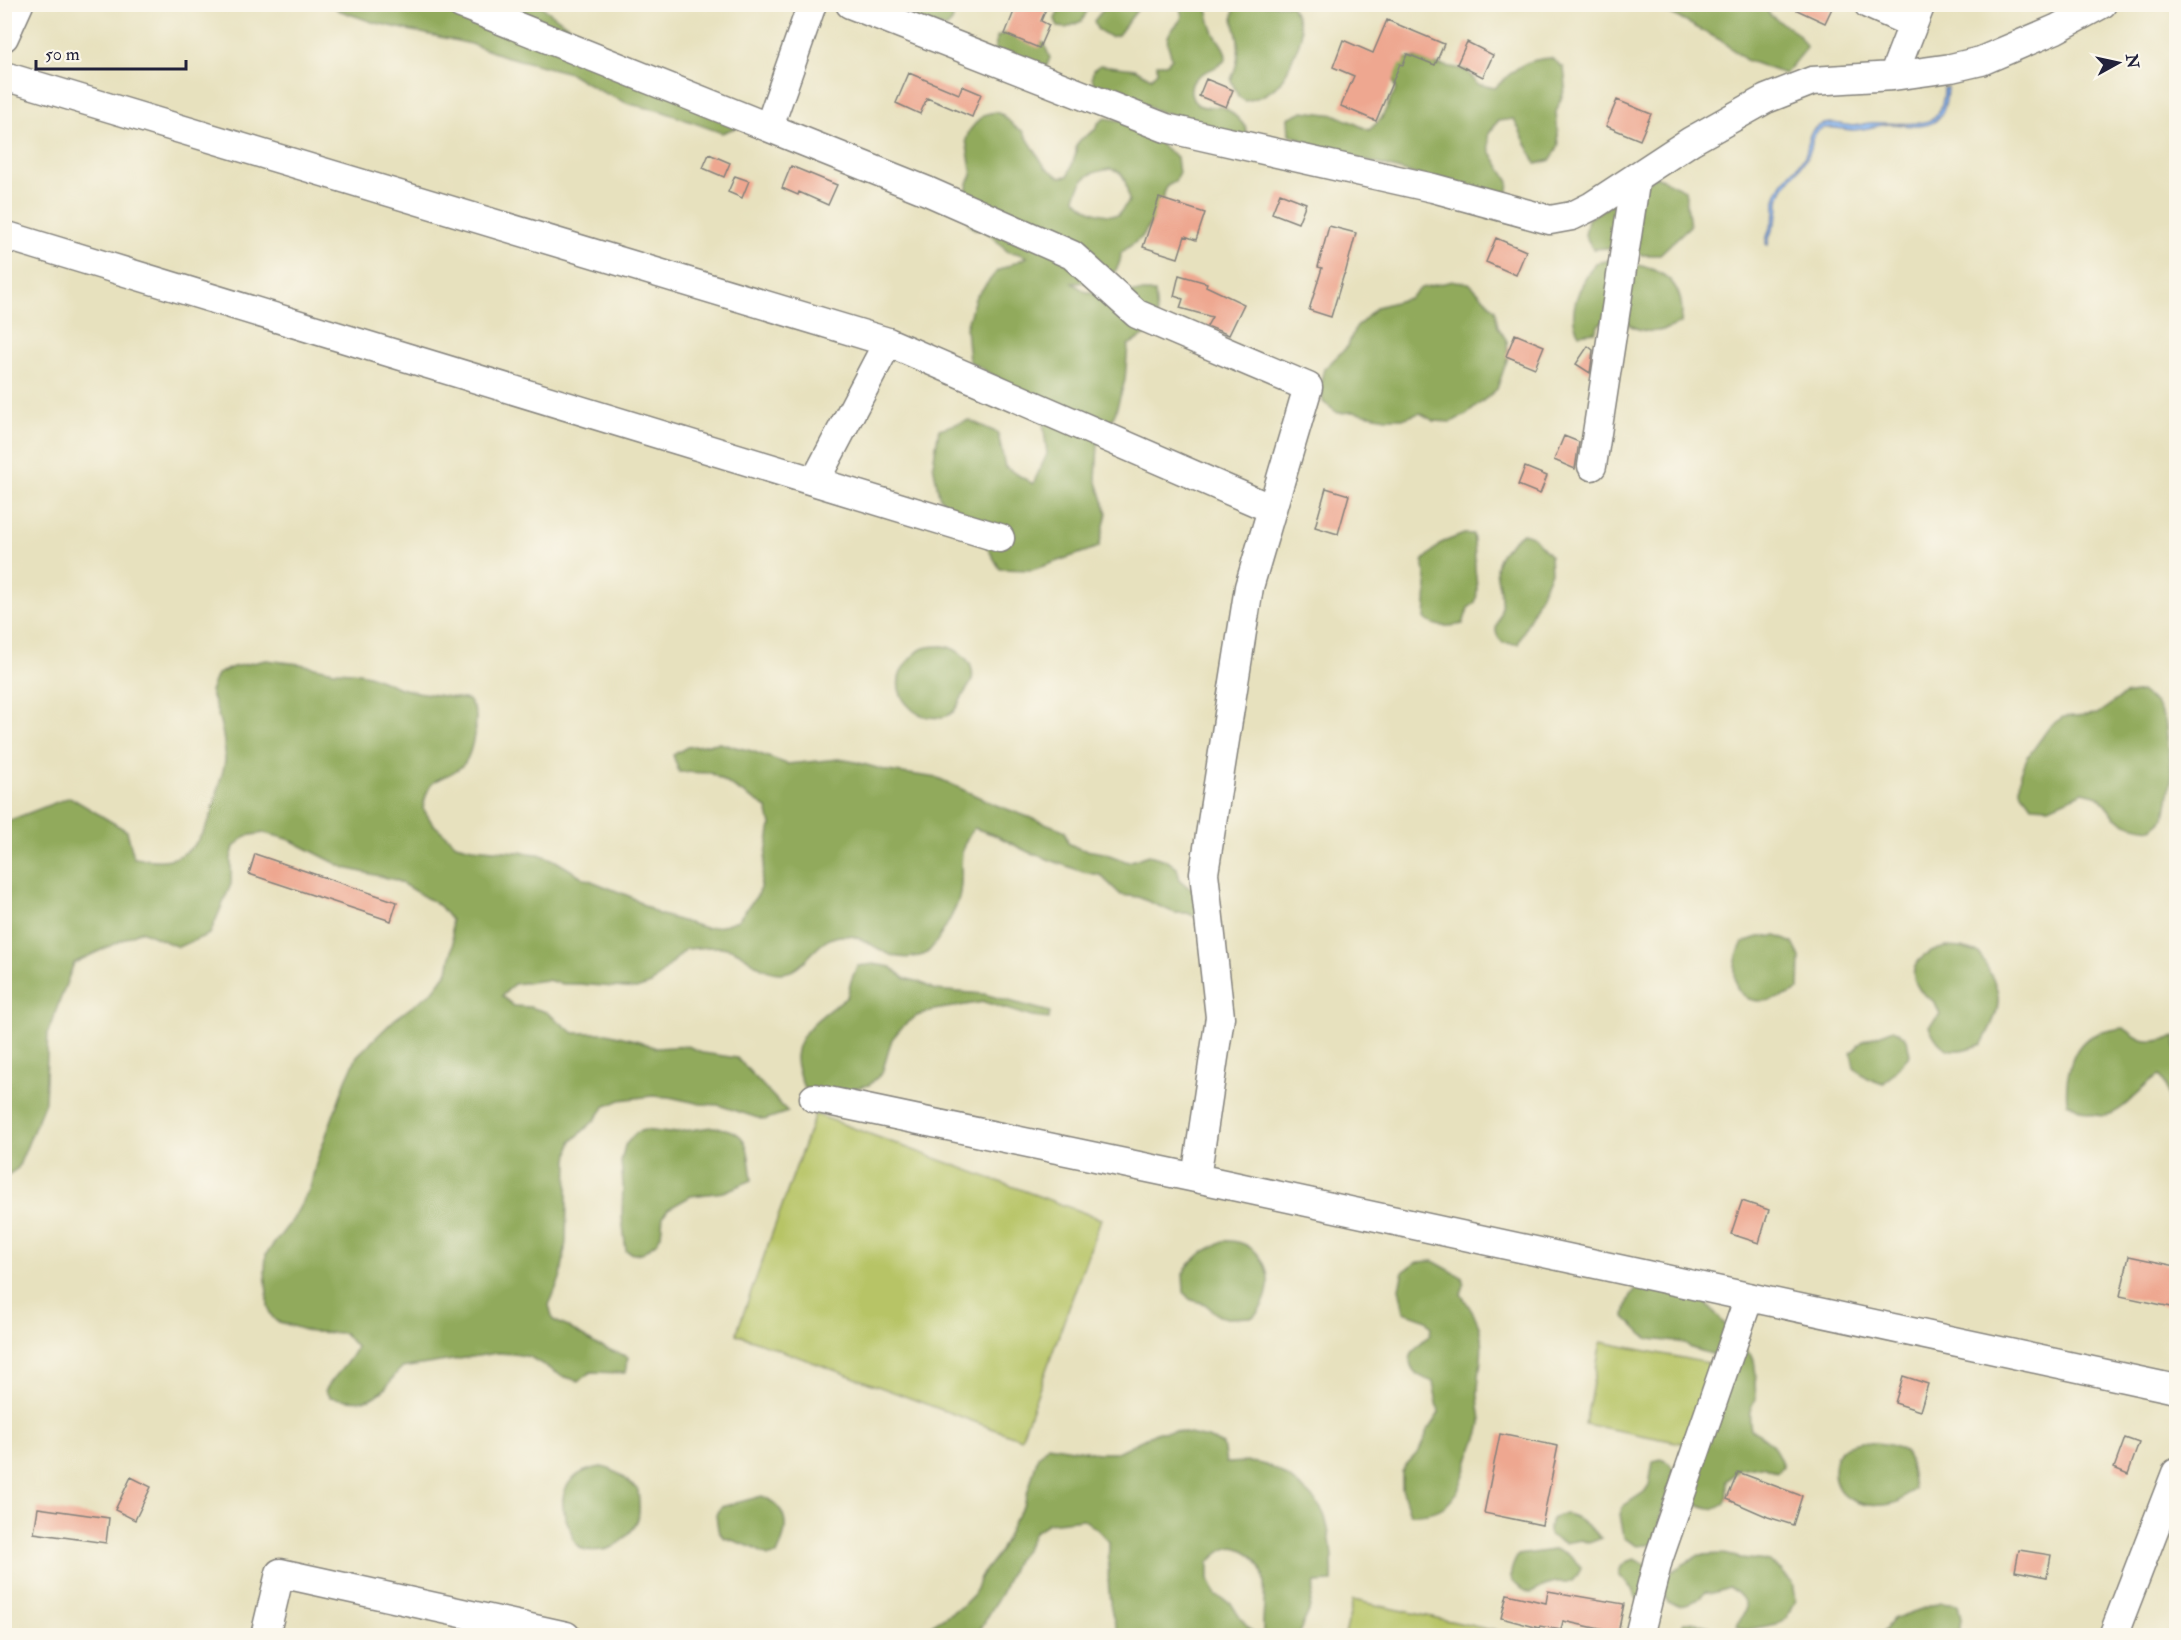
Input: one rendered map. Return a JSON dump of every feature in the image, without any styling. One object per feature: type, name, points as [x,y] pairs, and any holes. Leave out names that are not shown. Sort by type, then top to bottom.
[{"type":"street","points":[[4,36],[19,4]]},
{"type":"street","points":[[460,4],[927,191],[1072,255],[1137,314],[1308,387],[1249,587],[1204,873],[1220,1017],[1196,1178]]},
{"type":"street","points":[[769,127],[812,4]]},
{"type":"street","points":[[850,4],[1166,128],[1433,188],[1550,220],[1572,216],[1592,206],[1691,141],[1766,99],[1812,81],[1893,76],[1951,68],[1981,61],[2056,29],[2102,4]]},
{"type":"street","points":[[1868,4],[1917,14],[1893,76]]},
{"type":"street","points":[[4,76],[888,342],[1272,509]]},
{"type":"street","points":[[1592,466],[1636,177]]},
{"type":"street","points":[[4,235],[1000,538]]},
{"type":"street","points":[[815,481],[888,342]]},
{"type":"street","points":[[814,1098],[2176,1389]]},
{"type":"street","points":[[1639,1635],[1658,1560],[1749,1297]]},
{"type":"street","points":[[2113,1635],[2176,1473]]},
{"type":"street","points":[[265,1635],[280,1573],[567,1635]]},
{"type":"green space","points":[[1058,4],[1090,5],[1082,21],[1066,28],[1058,27],[1055,19]]},
{"type":"green space","points":[[332,5],[541,5],[600,49],[754,121],[722,133],[661,111],[629,104],[598,90],[570,73],[504,56],[471,44],[372,22],[338,10]]},
{"type":"green space","points":[[873,5],[956,5],[952,22],[946,28]]},
{"type":"green space","points":[[1107,5],[1141,5],[1118,35],[1110,37],[1097,29],[1094,21]]},
{"type":"green space","points":[[1178,5],[1206,5],[1213,30],[1226,55],[1222,63],[1195,79],[1191,86],[1192,98],[1201,106],[1222,107],[1234,114],[1246,127],[1247,137],[1199,125],[1185,116],[1161,112],[1095,86],[1092,78],[1093,70],[1100,65],[1135,69],[1151,78],[1157,72],[1157,64],[1166,64],[1172,58],[1168,37],[1182,15]]},
{"type":"green space","points":[[1236,5],[1291,5],[1301,32],[1298,46],[1281,81],[1263,96],[1245,101],[1238,96],[1231,80],[1238,52],[1233,19]]},
{"type":"green space","points":[[1641,5],[1764,5],[1770,15],[1798,34],[1807,48],[1785,74],[1746,60],[1720,40],[1675,16]]},
{"type":"green space","points":[[1004,33],[1012,33],[1044,43],[1050,58],[1046,67],[994,53],[997,37]]},
{"type":"green space","points":[[1418,58],[1467,70],[1477,84],[1495,88],[1526,63],[1551,58],[1564,68],[1566,86],[1556,112],[1559,145],[1551,160],[1536,164],[1514,119],[1498,121],[1488,135],[1490,151],[1509,182],[1507,199],[1319,148],[1289,134],[1288,118],[1303,111],[1336,115],[1369,130],[1381,119],[1396,89],[1386,59]]},
{"type":"green space","points":[[995,112],[1003,115],[1015,127],[1023,131],[1045,167],[1060,177],[1068,176],[1076,153],[1076,145],[1095,130],[1098,123],[1105,118],[1147,125],[1162,146],[1177,157],[1179,174],[1175,182],[1167,186],[1163,210],[1151,222],[1142,237],[1121,253],[1120,263],[1116,270],[1111,275],[1097,281],[1072,283],[1086,292],[1155,292],[1158,328],[1128,345],[1125,380],[1115,414],[1098,444],[1096,479],[1107,513],[1099,547],[1032,570],[1000,569],[984,542],[957,521],[939,496],[933,464],[939,429],[969,420],[998,433],[1005,467],[1033,484],[1047,454],[1043,422],[1026,395],[969,361],[966,328],[975,298],[997,271],[1027,257],[1008,252],[990,234],[974,229],[968,223],[965,199],[972,175],[966,140],[969,131],[986,114]],"holes":[[[1103,170],[1116,170],[1125,180],[1129,201],[1118,215],[1094,212],[1083,206],[1075,197],[1087,176]]]},
{"type":"green space","points":[[1656,176],[1685,190],[1690,226],[1659,255],[1642,255],[1626,247],[1593,249],[1585,235],[1588,219]]},
{"type":"green space","points":[[1611,260],[1652,269],[1672,283],[1682,306],[1681,323],[1667,329],[1642,330],[1628,324],[1626,308],[1599,324],[1595,332],[1579,334],[1575,326],[1574,307],[1581,288],[1595,263]]},
{"type":"green space","points":[[1453,281],[1469,283],[1495,309],[1498,327],[1507,341],[1508,357],[1497,389],[1466,415],[1451,422],[1434,421],[1420,413],[1405,418],[1386,418],[1354,412],[1338,413],[1323,402],[1320,385],[1324,369],[1348,346],[1354,330],[1377,307],[1409,298],[1421,288]]},
{"type":"green space","points":[[1523,533],[1532,536],[1550,555],[1551,572],[1518,644],[1503,643],[1496,630],[1501,600],[1497,564],[1505,549]]},
{"type":"green space","points":[[1464,534],[1473,534],[1477,590],[1475,603],[1468,608],[1463,624],[1443,626],[1434,624],[1425,619],[1427,586],[1423,561],[1441,543]]},
{"type":"green space","points":[[943,646],[965,657],[973,673],[972,680],[953,712],[944,717],[928,717],[914,711],[902,698],[899,691],[899,676],[902,669],[920,650]]},
{"type":"green space","points":[[266,660],[369,675],[400,688],[469,700],[476,717],[470,751],[462,766],[436,780],[429,788],[423,808],[432,823],[456,844],[472,848],[539,854],[584,878],[629,896],[658,914],[706,928],[738,920],[759,893],[771,825],[767,808],[711,773],[679,772],[673,755],[687,747],[719,743],[752,751],[787,764],[839,759],[888,771],[938,778],[996,805],[1065,831],[1068,843],[1080,849],[1104,853],[1128,862],[1149,855],[1166,860],[1177,868],[1180,880],[1188,887],[1205,889],[1199,918],[1187,913],[1175,913],[1138,897],[1121,895],[1100,875],[1083,872],[1028,852],[997,836],[974,828],[962,854],[961,888],[957,903],[938,939],[923,955],[904,958],[895,956],[858,938],[838,936],[819,946],[798,967],[781,973],[768,971],[736,951],[712,947],[686,949],[651,984],[636,989],[563,984],[547,980],[514,984],[502,996],[514,1006],[530,1007],[546,1012],[574,1033],[607,1033],[656,1048],[688,1046],[703,1053],[737,1058],[788,1112],[764,1120],[718,1105],[669,1097],[652,1096],[620,1100],[604,1107],[595,1120],[571,1142],[568,1160],[566,1242],[561,1276],[549,1305],[553,1320],[597,1345],[628,1357],[625,1373],[591,1372],[578,1381],[562,1376],[530,1357],[497,1353],[402,1368],[381,1392],[368,1399],[354,1401],[330,1397],[325,1391],[350,1359],[356,1347],[344,1333],[311,1332],[276,1321],[270,1314],[268,1306],[266,1254],[293,1219],[310,1188],[316,1163],[357,1056],[395,1019],[432,992],[448,971],[453,945],[451,920],[440,906],[396,880],[345,868],[288,839],[264,833],[246,836],[234,847],[231,858],[231,884],[210,934],[178,947],[141,931],[74,963],[48,1032],[45,1102],[18,1168],[5,1177],[5,822],[70,797],[127,831],[134,858],[162,860],[182,854],[192,847],[206,828],[224,767],[225,749],[222,732],[210,691],[217,674],[233,667]]},
{"type":"green space","points":[[2141,692],[2156,704],[2165,720],[2172,776],[2165,818],[2152,829],[2127,824],[2110,811],[2099,796],[2083,792],[2049,807],[2032,806],[2020,790],[2021,773],[2027,758],[2050,726],[2063,717],[2097,714],[2124,695]]},
{"type":"green space","points":[[1776,936],[1793,943],[1800,957],[1799,990],[1768,1001],[1749,999],[1737,989],[1735,965],[1740,948],[1743,942],[1759,937]]},
{"type":"green space","points":[[1946,947],[1962,948],[1979,953],[1993,979],[1998,998],[1995,1017],[1982,1044],[1957,1050],[1944,1047],[1934,1036],[1929,1026],[1940,1014],[1933,1001],[1920,991],[1914,973],[1915,966],[1924,956]]},
{"type":"green space","points":[[874,964],[891,967],[904,978],[920,982],[935,990],[984,994],[1050,1012],[1049,1019],[1032,1017],[984,1002],[934,1010],[917,1016],[903,1026],[892,1039],[882,1073],[869,1085],[835,1092],[819,1092],[804,1088],[796,1060],[802,1037],[815,1022],[847,997],[857,966]]},
{"type":"green space","points":[[2122,1028],[2147,1041],[2176,1037],[2176,1120],[2170,1109],[2166,1086],[2160,1076],[2112,1114],[2104,1116],[2088,1113],[2067,1102],[2070,1066],[2083,1042],[2094,1035]]},
{"type":"green space","points":[[1894,1029],[1907,1039],[1910,1055],[1883,1084],[1867,1078],[1854,1068],[1851,1053],[1863,1041]]},
{"type":"green space","points":[[815,1114],[1101,1219],[1021,1439],[736,1334]]},
{"type":"green space","points":[[712,1127],[734,1132],[745,1142],[752,1180],[724,1192],[691,1196],[668,1209],[663,1216],[661,1235],[657,1242],[642,1253],[633,1254],[626,1251],[622,1218],[621,1161],[625,1145],[636,1133],[644,1130],[669,1133]]},
{"type":"green space","points":[[1223,1241],[1238,1242],[1251,1248],[1266,1268],[1267,1293],[1262,1306],[1253,1317],[1219,1316],[1205,1304],[1189,1299],[1184,1292],[1183,1274],[1187,1267],[1200,1254]]},
{"type":"green space","points":[[1433,1261],[1462,1277],[1464,1285],[1461,1294],[1479,1326],[1482,1350],[1478,1394],[1481,1423],[1461,1482],[1452,1500],[1436,1511],[1410,1514],[1402,1489],[1402,1472],[1419,1451],[1429,1428],[1439,1413],[1433,1382],[1417,1374],[1411,1367],[1410,1361],[1414,1351],[1430,1335],[1431,1327],[1427,1320],[1404,1312],[1399,1288],[1403,1272],[1417,1262]]},
{"type":"green space","points":[[1639,1286],[1705,1301],[1754,1359],[1756,1399],[1750,1413],[1751,1430],[1763,1436],[1771,1444],[1778,1453],[1783,1466],[1778,1472],[1762,1466],[1738,1469],[1727,1481],[1726,1501],[1719,1508],[1709,1508],[1691,1501],[1715,1355],[1691,1348],[1685,1343],[1650,1339],[1643,1335],[1625,1317],[1629,1300]]},
{"type":"green space","points":[[1601,1342],[1713,1364],[1697,1446],[1585,1424]]},
{"type":"green space","points":[[1175,1431],[1208,1438],[1223,1445],[1226,1463],[1254,1462],[1276,1470],[1297,1484],[1321,1509],[1330,1541],[1332,1582],[1315,1583],[1309,1611],[1298,1635],[1263,1633],[1263,1575],[1259,1564],[1252,1556],[1241,1549],[1232,1547],[1220,1552],[1209,1562],[1209,1579],[1216,1596],[1231,1603],[1240,1618],[1256,1635],[1119,1635],[1110,1601],[1109,1542],[1083,1519],[1048,1523],[1034,1532],[1027,1547],[1016,1560],[1002,1592],[977,1635],[924,1635],[933,1624],[962,1606],[974,1594],[980,1577],[1000,1551],[1024,1505],[1038,1456],[1048,1445],[1098,1453],[1115,1453],[1158,1432]]},
{"type":"green space","points":[[1862,1442],[1888,1445],[1903,1451],[1910,1464],[1914,1489],[1898,1502],[1884,1505],[1861,1503],[1843,1494],[1837,1486],[1834,1475],[1836,1458],[1844,1447]]},
{"type":"green space","points":[[1661,1459],[1669,1463],[1674,1470],[1654,1544],[1638,1546],[1624,1538],[1620,1514],[1623,1506],[1644,1492],[1649,1485],[1653,1461]]},
{"type":"green space","points":[[601,1467],[616,1473],[638,1490],[639,1513],[635,1526],[617,1544],[611,1548],[595,1551],[584,1549],[576,1544],[563,1504],[567,1487],[572,1480],[580,1474]]},
{"type":"green space","points":[[762,1496],[779,1507],[785,1521],[784,1537],[777,1555],[768,1556],[754,1548],[723,1537],[718,1530],[716,1514],[721,1507]]},
{"type":"green space","points":[[1567,1514],[1581,1521],[1602,1538],[1589,1543],[1581,1540],[1564,1543],[1549,1535],[1552,1519]]},
{"type":"green space","points":[[1553,1550],[1565,1553],[1581,1567],[1575,1579],[1570,1582],[1552,1583],[1530,1593],[1513,1582],[1512,1568],[1518,1555]]},
{"type":"green space","points":[[1724,1554],[1767,1561],[1781,1570],[1792,1583],[1795,1600],[1787,1618],[1780,1623],[1746,1630],[1737,1627],[1745,1605],[1739,1595],[1729,1588],[1713,1593],[1705,1592],[1696,1600],[1684,1605],[1668,1603],[1665,1594],[1666,1577],[1672,1571],[1699,1555]]},
{"type":"green space","points":[[1634,1559],[1649,1566],[1639,1602],[1631,1588],[1619,1575],[1623,1564]]},
{"type":"green space","points":[[1353,1600],[1515,1635],[1345,1635]]},
{"type":"green space","points":[[1941,1602],[1958,1604],[1961,1620],[1959,1635],[1884,1635],[1883,1631],[1893,1619]]},
{"type":"green space","points":[[1692,1622],[1709,1626],[1711,1635],[1678,1635],[1684,1623]]},
{"type":"water","points":[[1944,88],[1947,88],[1946,103],[1941,115],[1933,123],[1917,126],[1890,124],[1858,130],[1829,127],[1816,133],[1805,160],[1780,194],[1779,211],[1768,245],[1766,244],[1775,213],[1777,193],[1805,155],[1813,130],[1830,123],[1853,126],[1869,123],[1929,121],[1937,115],[1941,108]]},
{"type":"building","points":[[1017,4],[1048,4],[1041,21],[1049,25],[1039,48],[1005,34]]},
{"type":"building","points":[[1784,4],[1834,4],[1825,23]]},
{"type":"building","points":[[1387,20],[1444,44],[1435,65],[1407,54],[1403,65],[1400,64],[1376,121],[1341,106],[1354,76],[1333,67],[1343,40],[1373,53]]},
{"type":"building","points":[[1467,42],[1493,55],[1483,77],[1457,64]]},
{"type":"building","points":[[909,73],[959,94],[962,86],[981,94],[972,117],[927,98],[920,114],[896,103]]},
{"type":"building","points":[[1206,79],[1233,90],[1226,107],[1199,96]]},
{"type":"building","points":[[1617,100],[1651,114],[1640,140],[1606,126]]},
{"type":"building","points":[[709,154],[730,163],[724,177],[703,168]]},
{"type":"building","points":[[791,166],[837,185],[828,205],[799,192],[798,195],[782,188]]},
{"type":"building","points":[[735,176],[749,181],[742,198],[728,192]]},
{"type":"building","points":[[1280,193],[1306,203],[1298,223],[1272,213]]},
{"type":"building","points":[[1159,198],[1205,213],[1196,240],[1185,236],[1178,258],[1143,247]]},
{"type":"building","points":[[1329,226],[1356,233],[1331,317],[1309,310],[1322,268],[1318,267]]},
{"type":"building","points":[[1496,238],[1526,251],[1516,275],[1486,262]]},
{"type":"building","points":[[1179,275],[1207,283],[1206,286],[1244,304],[1229,335],[1207,326],[1212,317],[1180,308],[1183,299],[1174,296]]},
{"type":"building","points":[[1515,334],[1544,346],[1535,368],[1506,356]]},
{"type":"building","points":[[1588,346],[1593,350],[1590,373],[1576,364]]},
{"type":"building","points":[[1564,436],[1579,442],[1575,469],[1554,460]]},
{"type":"building","points":[[1525,467],[1547,476],[1540,494],[1518,485]]},
{"type":"building","points":[[1326,488],[1349,495],[1338,534],[1315,527]]},
{"type":"building","points":[[255,854],[397,902],[391,921],[249,874]]},
{"type":"building","points":[[1742,1201],[1769,1210],[1759,1243],[1731,1234]]},
{"type":"building","points":[[2129,1256],[2176,1266],[2176,1308],[2120,1296]]},
{"type":"building","points":[[1903,1376],[1928,1384],[1920,1411],[1895,1403]]},
{"type":"building","points":[[1500,1434],[1558,1446],[1542,1525],[1484,1513]]},
{"type":"building","points":[[2125,1438],[2139,1443],[2128,1474],[2114,1468]]},
{"type":"building","points":[[1738,1472],[1802,1496],[1793,1525],[1727,1499]]},
{"type":"building","points":[[131,1477],[151,1487],[135,1520],[115,1510]]},
{"type":"building","points":[[38,1508],[109,1518],[106,1543],[34,1533]]},
{"type":"building","points":[[2019,1550],[2051,1555],[2047,1577],[2015,1571]]},
{"type":"building","points":[[1548,1591],[1624,1604],[1618,1633],[1563,1621],[1561,1630],[1540,1626],[1539,1628],[1501,1618],[1507,1594],[1546,1603]]}]
